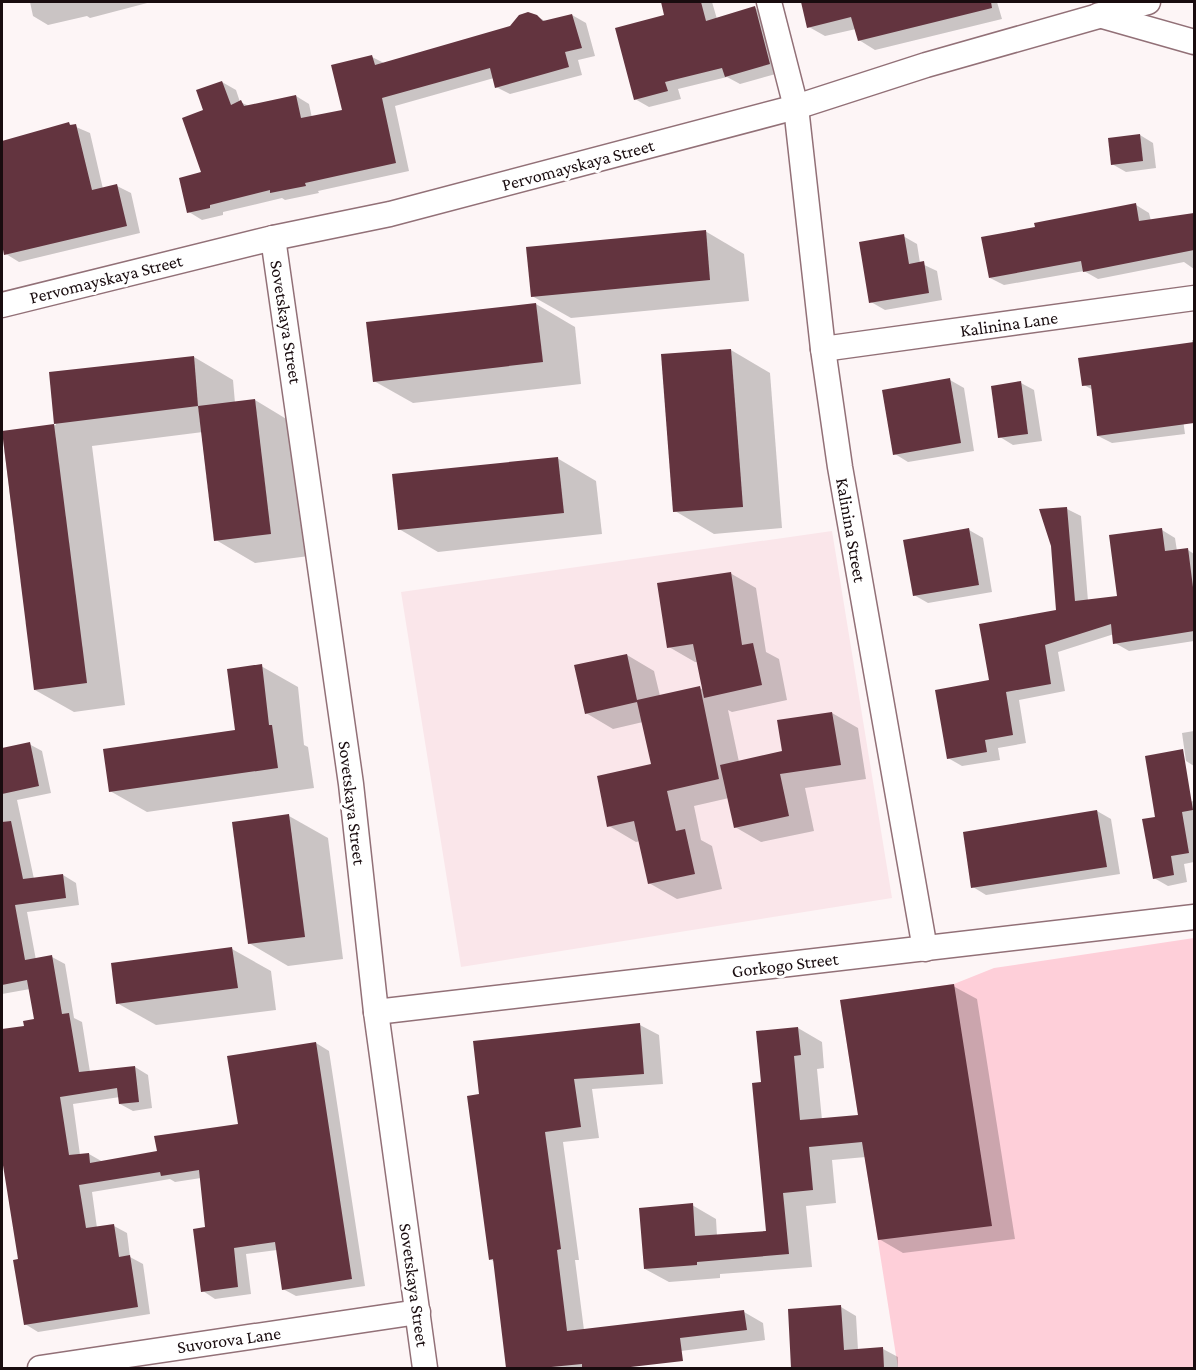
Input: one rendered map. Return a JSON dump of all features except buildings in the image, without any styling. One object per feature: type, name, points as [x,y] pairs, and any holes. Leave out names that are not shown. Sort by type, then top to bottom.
[{"type":"street","name":"Kalinina Street","points":[[770,2],[796,107],[823,349],[846,503],[925,950]]},
{"type":"street","name":"Pervomayskaya Street","points":[[2,305],[273,238],[401,211],[796,107],[926,65],[1148,2]]},
{"type":"street","points":[[1099,15],[1194,42]]},
{"type":"street","name":"Sovetskaya Street","points":[[273,238],[351,784],[376,1012],[425,1368]]},
{"type":"street","name":"Kalinina Lane","points":[[823,349],[1194,298]]},
{"type":"street","name":"Gorkogo Street","points":[[376,1012],[1194,917]]},
{"type":"street","name":"Suvorova Lane","points":[[40,1368],[418,1312]]},
{"type":"shaded area","points":[[832,531],[892,898],[461,967],[401,592]]},
{"type":"shaded area","points":[[1194,938],[1194,1368],[898,1368],[840,1000],[954,984],[994,968]]}]
